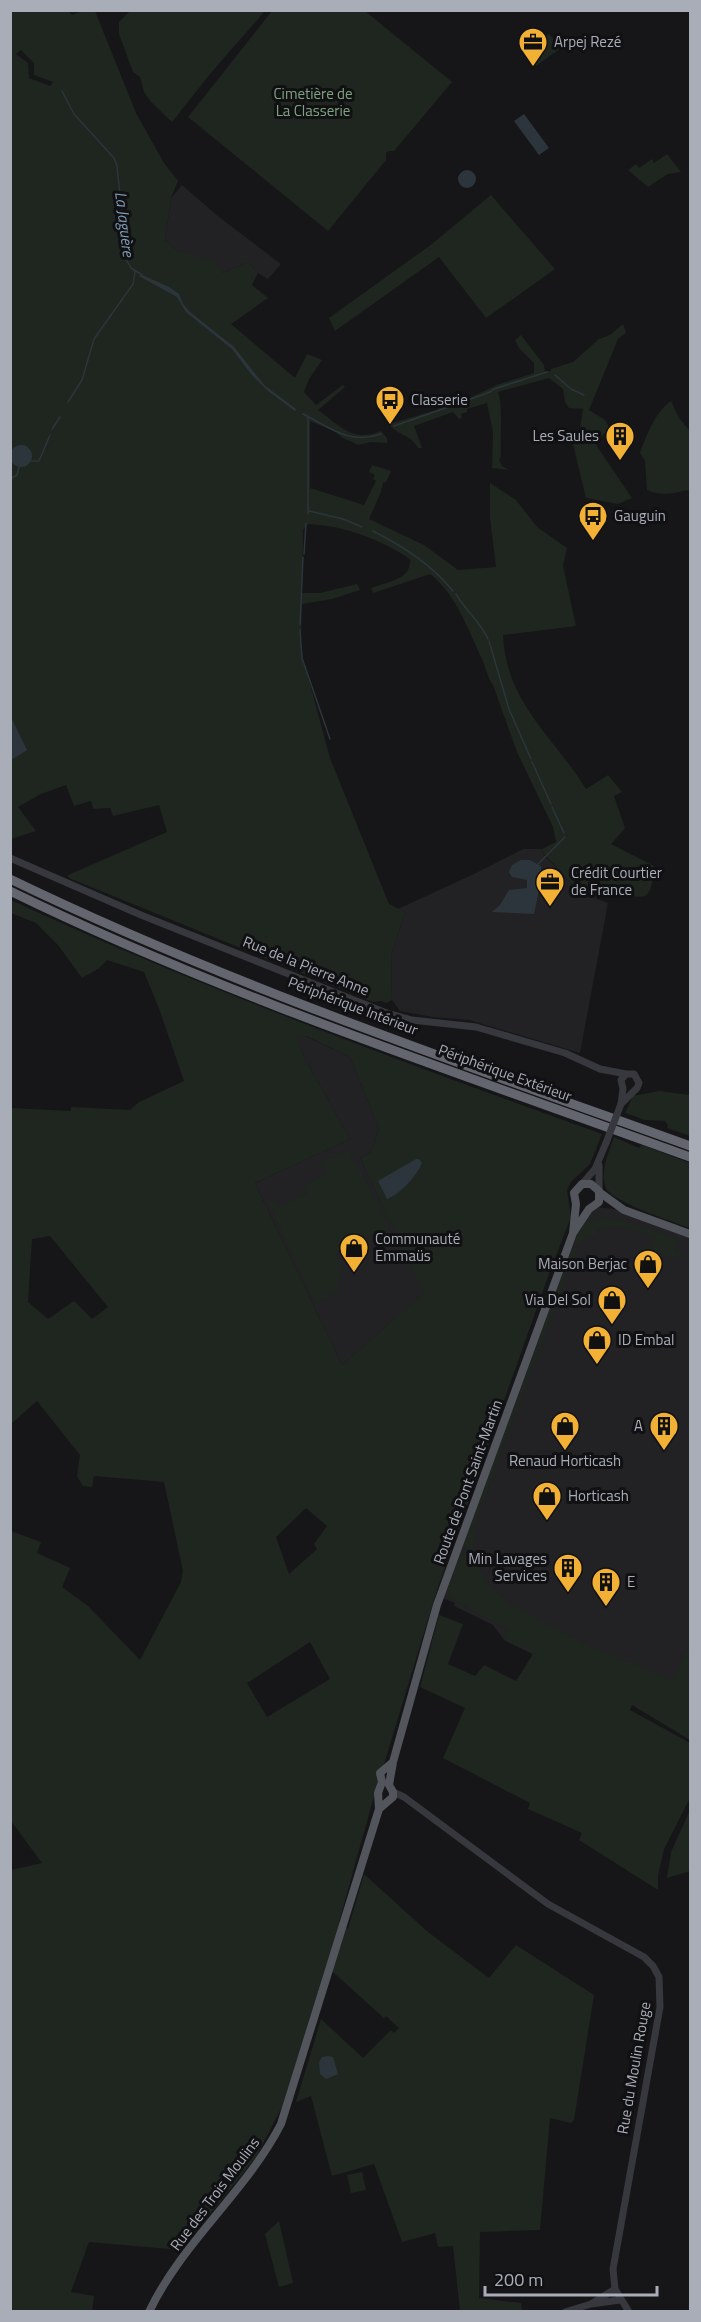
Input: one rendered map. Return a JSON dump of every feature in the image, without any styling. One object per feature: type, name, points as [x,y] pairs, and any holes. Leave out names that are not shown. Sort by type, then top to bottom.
[{"type":"highway","name":"Périphérique Intérieur","points":[[10,879],[129,933],[252,984],[690,1146]]},
{"type":"highway","name":"Périphérique Extérieur","points":[[10,891],[136,948],[272,1003],[690,1157]]},
{"type":"main road","points":[[624,1210],[594,1185],[582,1184],[574,1193],[576,1204],[582,1209],[624,1210],[690,1234]]},
{"type":"main road","points":[[573,1233],[599,1202],[599,1191]]},
{"type":"main road","name":"Route de Pont Saint-Martin","points":[[389,1771],[437,1605],[573,1233],[576,1204]]},
{"type":"main road","points":[[381,1771],[389,1771],[386,1800],[378,1793],[382,1782],[379,1775],[381,1771]]},
{"type":"main road","name":"Rue des Trois Moulins","points":[[149,2312],[169,2277],[255,2166],[277,2133],[288,2106],[324,1986],[386,1800]]},
{"type":"street","name":"Rue de la Pierre Anne","points":[[10,858],[141,915],[384,1011],[412,1020],[476,1027],[565,1053],[600,1069],[627,1074]]},
{"type":"street","name":"Rue de la Pierre Anne","points":[[600,1069],[622,1087]]},
{"type":"street","points":[[582,1184],[595,1169],[601,1157],[621,1104],[622,1077],[634,1074],[639,1080],[637,1088],[621,1104]]},
{"type":"street","points":[[622,1087],[632,1092]]},
{"type":"street","points":[[599,1191],[597,1182],[601,1157]]},
{"type":"street","name":"Rue du Moulin Rouge","points":[[386,1800],[409,1802],[548,1904],[637,1952],[653,1966],[658,1974],[660,2007],[613,2269],[615,2289]]},
{"type":"street","points":[[591,2304],[615,2289],[629,2312]]},
{"type":"street","points":[[565,2312],[591,2304],[620,2300]]},
{"type":"shaded area","points":[[524,114],[549,148],[539,155],[514,121]]},
{"type":"shaded area","points":[[467,170],[473,173],[476,179],[473,185],[467,188],[461,185],[458,179],[461,173]]},
{"type":"shaded area","points":[[182,185],[219,217],[281,264],[268,279],[258,273],[248,262],[223,273],[178,251],[165,240],[171,198]]},
{"type":"shaded area","points":[[142,275],[179,294],[183,304],[190,312],[234,347],[264,385],[296,409],[295,411],[267,390],[232,349],[186,312],[177,297],[139,276]]},
{"type":"shaded area","points":[[21,445],[29,448],[32,456],[29,464],[21,467],[13,464],[10,456],[13,448]]},
{"type":"shaded area","points":[[11,717],[27,750],[13,759],[11,757]]},
{"type":"shaded area","points":[[523,849],[542,849],[544,855],[580,892],[608,903],[580,1053],[469,1020],[432,1017],[400,1011],[392,1000],[391,956],[405,912],[398,909]]},
{"type":"shaded area","points":[[521,860],[530,860],[541,866],[541,881],[534,914],[492,912],[500,905],[509,890],[527,888],[527,880],[512,877],[509,872],[512,865]]},
{"type":"shaded area","points":[[305,1036],[350,1057],[379,1129],[371,1152],[360,1158],[425,1293],[342,1365],[255,1183],[350,1139],[302,1053],[296,1037]]},
{"type":"shaded area","points":[[416,1159],[422,1163],[416,1174],[402,1189],[387,1199],[378,1181]]},
{"type":"shaded area","points":[[595,1207],[624,1210],[690,1234],[690,1698],[633,1703],[504,1640],[493,1625],[440,1597],[573,1233]]},
{"type":"shaded area","points":[[322,2057],[333,2057],[338,2074],[326,2079],[320,2074],[319,2062]]},
{"type":"green space","points":[[10,11],[69,11],[72,15],[82,11],[95,11],[136,113],[164,163],[178,181],[171,198],[165,240],[178,251],[214,261],[223,273],[248,262],[258,273],[252,285],[268,298],[231,324],[295,378],[307,354],[322,360],[309,379],[304,392],[316,405],[343,385],[345,387],[318,410],[347,431],[362,435],[381,431],[387,438],[387,443],[371,442],[358,445],[310,421],[310,488],[364,505],[376,481],[373,479],[375,475],[369,472],[372,465],[391,471],[386,482],[383,483],[369,519],[424,545],[458,570],[496,567],[490,518],[490,483],[516,500],[537,527],[567,548],[563,566],[576,626],[503,635],[506,659],[513,680],[533,717],[586,789],[608,775],[622,792],[614,796],[625,828],[611,844],[654,866],[655,870],[648,893],[644,896],[633,896],[602,885],[596,899],[580,892],[544,854],[542,849],[556,842],[553,827],[517,752],[482,659],[461,613],[448,592],[430,574],[373,593],[371,588],[397,579],[407,572],[410,559],[361,534],[335,527],[308,524],[303,530],[302,593],[320,593],[357,584],[360,590],[332,599],[302,604],[301,644],[330,758],[389,904],[405,912],[391,956],[392,1000],[386,1003],[373,1002],[69,878],[68,875],[167,832],[159,805],[113,816],[110,808],[93,809],[91,801],[74,806],[66,785],[41,794],[18,807],[36,831],[11,839]],"holes":[[[21,50],[34,63],[34,75],[53,82],[50,86],[29,78],[28,63],[16,54]]]},
{"type":"green space","points":[[130,11],[265,11],[172,122],[151,102],[144,92],[140,77],[133,72],[119,34],[119,22]]},
{"type":"green space","name":"Cimetière de La Classerie","points":[[272,11],[365,11],[452,82],[394,151],[386,153],[386,160],[328,231],[188,117]]},
{"type":"green space","points":[[549,34],[561,48],[536,66],[526,53],[530,44],[536,43]]},
{"type":"green space","points":[[667,154],[681,172],[668,174],[648,187],[628,170],[636,164],[639,168],[652,159],[654,163]]},
{"type":"green space","points":[[491,195],[555,269],[486,318],[439,257],[335,331],[329,318],[432,244]]},
{"type":"green space","points":[[623,324],[626,333],[618,339],[589,410],[605,420],[610,429],[594,442],[632,498],[618,504],[586,498],[570,432],[580,429],[583,409],[569,408],[565,402],[563,389],[549,378],[498,392],[501,413],[501,456],[499,460],[502,466],[509,470],[492,468],[493,432],[487,403],[467,409],[467,412],[461,414],[462,418],[459,419],[453,412],[414,426],[422,448],[418,448],[412,440],[389,424],[436,410],[453,401],[467,399],[497,385],[534,373],[534,363],[519,348],[515,340],[521,335],[544,365],[545,371],[551,371],[551,369],[573,362],[599,339],[610,335]]},
{"type":"green space","points":[[671,401],[679,418],[690,431],[690,492],[687,490],[662,494],[647,490],[645,461],[640,453],[656,417]]},
{"type":"green space","points":[[11,900],[83,933],[230,994],[378,1052],[602,1134],[590,1164],[571,1182],[567,1190],[571,1217],[437,1590],[371,1807],[339,1922],[348,1929],[364,1874],[428,1932],[489,1978],[516,1945],[594,1995],[574,2120],[571,2123],[550,2118],[540,2230],[480,2232],[479,2298],[521,2303],[522,2311],[460,2311],[453,2246],[438,2247],[435,2233],[402,2242],[374,2164],[332,2176],[311,2096],[296,2102],[321,2019],[363,2058],[391,2030],[394,2033],[399,2028],[386,2016],[384,2018],[326,1966],[283,2105],[256,2157],[181,2250],[89,2242],[71,2292],[94,2296],[92,2311],[11,2311],[11,1870],[42,1863],[11,1821],[11,1531],[41,1542],[37,1553],[70,1568],[62,1587],[88,1606],[140,1660],[181,1582],[183,1571],[164,1482],[94,1476],[92,1487],[83,1486],[77,1476],[80,1455],[37,1401],[11,1424],[11,1108],[71,1111],[71,1107],[130,1110],[139,1102],[184,1081],[144,972],[107,960],[98,969],[82,978],[58,945],[36,923],[11,913]],"holes":[[[306,1036],[350,1057],[379,1129],[371,1152],[360,1158],[424,1293],[342,1365],[255,1183],[350,1139],[302,1053],[297,1038]],[[50,1236],[108,1307],[92,1319],[74,1301],[48,1319],[28,1302],[32,1239]],[[306,1508],[327,1526],[314,1544],[317,1549],[289,1574],[276,1537]],[[310,1642],[330,1679],[267,1717],[247,1683]]]},
{"type":"green space","points":[[659,1091],[690,1095],[690,1136],[667,1128],[665,1121],[645,1120],[625,1113],[633,1096]]},
{"type":"green space","points":[[614,1137],[639,1148],[642,1145],[690,1163],[690,1228],[631,1205],[606,1188],[604,1169]]},
{"type":"green space","points":[[348,1150],[390,1228],[335,1252],[343,1270],[336,1292],[315,1303],[269,1203],[276,1201],[279,1207],[308,1193],[305,1184],[326,1174],[321,1163]]},
{"type":"green space","points":[[612,1218],[679,1239],[674,1251],[688,1256],[670,1257],[651,1250],[655,1238],[619,1227],[596,1230],[596,1235],[585,1239],[578,1245],[574,1242],[585,1219],[588,1221]]},
{"type":"green space","points":[[576,1246],[477,1518],[473,1549],[469,1550],[461,1545],[508,1418],[512,1414],[572,1248]]},
{"type":"green space","points":[[460,1553],[475,1559],[488,1584],[510,1604],[589,1646],[673,1680],[690,1644],[690,1740],[632,1705],[630,1710],[690,1743],[690,1798],[664,1849],[658,1876],[658,1890],[579,1840],[582,1833],[528,1809],[530,1803],[443,1758],[465,1708],[420,1687],[439,1615],[463,1624],[448,1664],[475,1676],[484,1665],[516,1681],[533,1654],[504,1640],[509,1630],[446,1595],[444,1598]]},
{"type":"green space","points":[[690,1810],[690,1871],[667,1878],[671,1852]]},
{"type":"green space","points":[[362,2172],[366,2190],[351,2193],[347,2175]]},
{"type":"green space","points":[[279,2221],[293,2283],[279,2287],[265,2234]]},
{"type":"waterway","name":"La Jaguère","points":[[62,91],[74,114],[114,158],[117,166],[127,261],[131,268],[142,275]]},
{"type":"waterway","points":[[68,402],[82,380],[94,339],[133,284],[135,272]]},
{"type":"waterway","points":[[457,404],[547,372]]},
{"type":"waterway","points":[[555,375],[571,389],[584,395]]},
{"type":"waterway","points":[[394,426],[454,405]]},
{"type":"waterway","points":[[303,414],[350,436],[370,437],[381,434]]},
{"type":"waterway","points":[[308,416],[308,514]]},
{"type":"waterway","points":[[52,429],[60,417]]},
{"type":"waterway","points":[[30,461],[39,461],[50,435]]},
{"type":"waterway","points":[[10,479],[17,475],[19,467]]},
{"type":"waterway","points":[[309,511],[343,519],[362,527]]},
{"type":"waterway","points":[[304,554],[306,523]]},
{"type":"waterway","points":[[373,531],[416,557],[436,572],[453,591]]},
{"type":"waterway","points":[[300,625],[303,557]]},
{"type":"waterway","points":[[456,594],[488,639]]},
{"type":"waterway","points":[[300,630],[302,658],[330,739]]},
{"type":"waterway","points":[[489,641],[509,709],[531,759]]},
{"type":"waterway","points":[[532,762],[551,804]]},
{"type":"waterway","points":[[552,807],[564,833]]},
{"type":"waterway","points":[[538,864],[565,837]]},
{"type":"place","name":"Arpej Rezé","points":[[533,68]]},
{"type":"place","name":"Classerie","points":[[390,426]]},
{"type":"place","name":"Les Saules","points":[[620,462]]},
{"type":"place","name":"Gauguin","points":[[593,542]]},
{"type":"place","name":"Crédit Courtier de France","points":[[550,908]]},
{"type":"place","name":"Communauté Emmaüs","points":[[354,1274]]},
{"type":"place","name":"Maison Berjac","points":[[648,1290]]},
{"type":"place","name":"Via Del Sol","points":[[612,1326]]},
{"type":"place","name":"ID Embal","points":[[597,1366]]},
{"type":"place","name":"Renaud Horticash","points":[[565,1452]]},
{"type":"place","name":"A","points":[[664,1452]]},
{"type":"place","name":"Horticash","points":[[547,1522]]},
{"type":"place","name":"Min Lavages Services","points":[[568,1594]]},
{"type":"place","name":"E","points":[[606,1608]]}]
